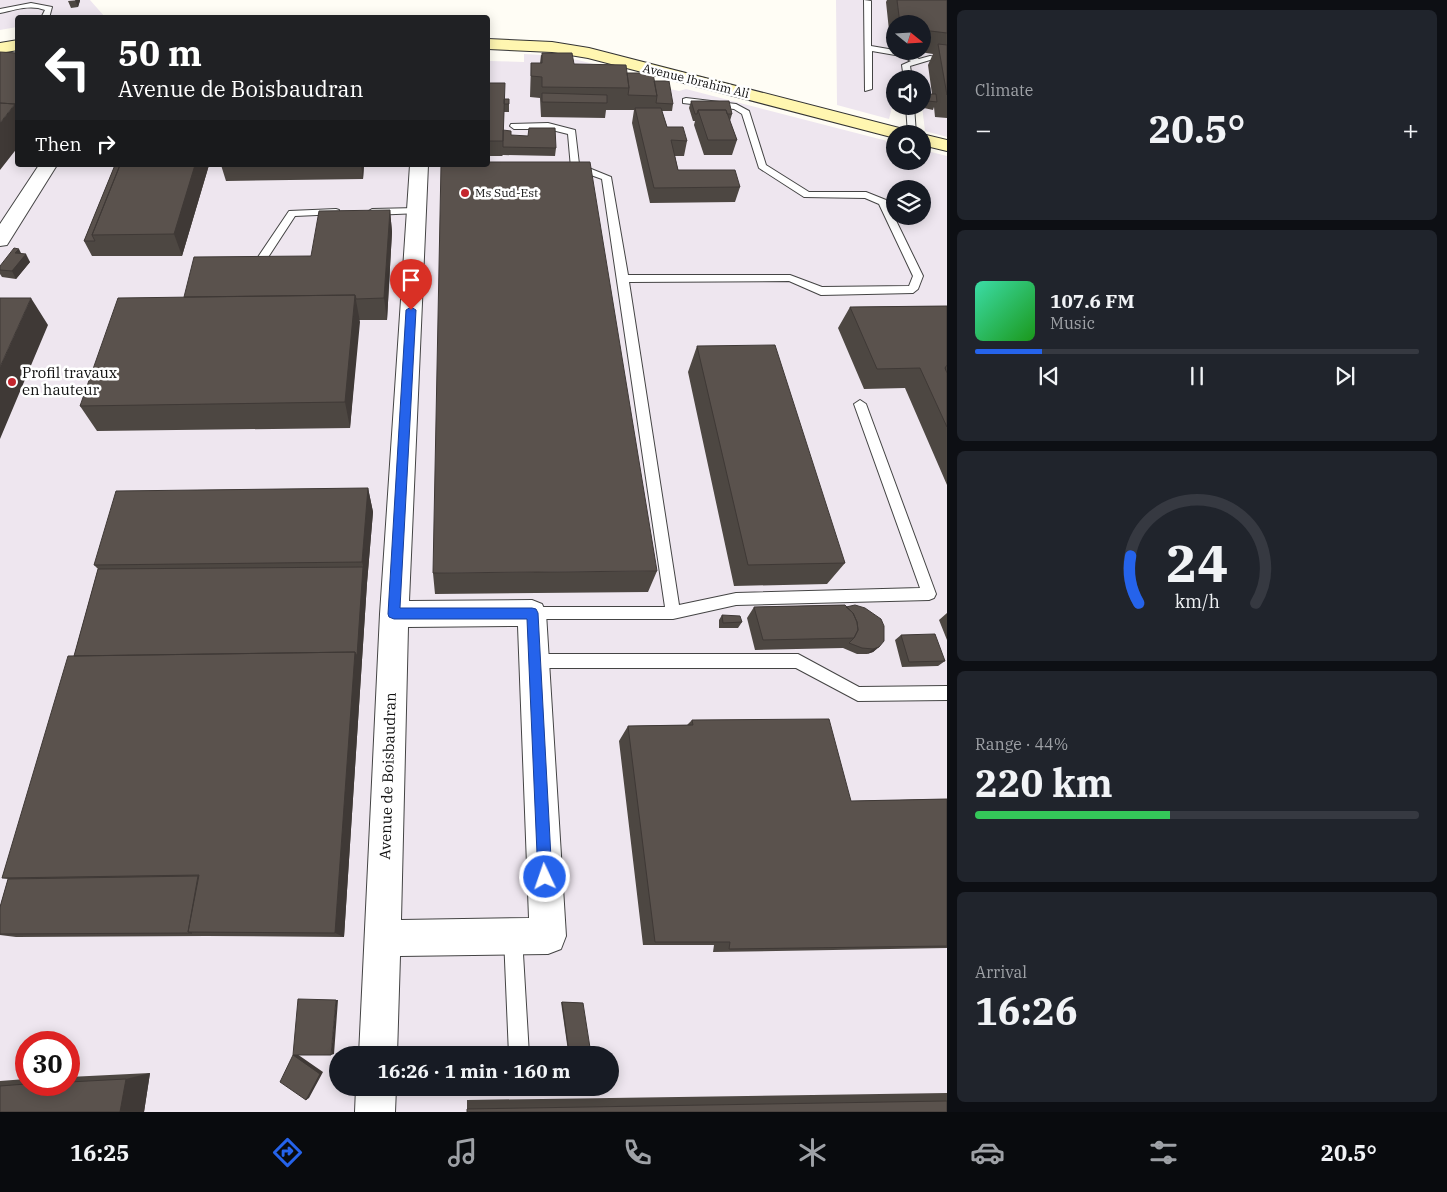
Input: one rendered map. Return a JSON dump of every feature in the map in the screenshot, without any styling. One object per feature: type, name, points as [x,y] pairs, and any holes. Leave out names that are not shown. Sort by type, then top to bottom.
[{"type":"street","points":[[0,39],[15,36]]},
{"type":"street","name":"Avenue Ibrahim Ali","points":[[490,44],[552,47],[589,53],[886,130]]},
{"type":"street","points":[[0,48],[15,46]]},
{"type":"street","points":[[931,142],[947,146]]},
{"type":"street","points":[[0,240],[47,167]]},
{"type":"street","name":"Avenue de Boisbaudran","points":[[378,1046],[394,614],[419,167]]},
{"type":"street","points":[[383,938],[548,936],[532,613],[394,614]]},
{"type":"street","points":[[375,1112],[376,1096]]},
{"type":"lane","points":[[868,1],[868,89]]},
{"type":"lane","points":[[0,11],[41,4],[49,8],[46,15]]},
{"type":"lane","points":[[868,48],[903,54],[919,62]]},
{"type":"lane","points":[[907,70],[906,65],[930,58],[947,61]]},
{"type":"lane","points":[[623,279],[790,278],[821,291],[913,289],[918,276],[883,202],[866,196],[807,195],[762,166],[746,113],[736,107],[686,101]]},
{"type":"lane","points":[[514,126],[548,126],[572,132],[569,166],[606,177],[673,613]]},
{"type":"lane","points":[[365,212],[416,211]]},
{"type":"lane","points":[[259,263],[292,213],[346,212]]},
{"type":"lane","points":[[532,613],[673,613],[736,599],[929,594],[860,404]]},
{"type":"lane","points":[[535,661],[798,661],[858,694],[947,694]]},
{"type":"lane","points":[[513,936],[519,1046]]},
{"type":"shaded area","points":[[0,0],[90,0],[103,15],[15,15],[15,27],[0,30]]},
{"type":"shaded area","points":[[836,0],[947,0],[947,137],[931,133],[931,125],[924,125],[923,115],[931,115],[931,70],[886,70],[886,115],[890,115],[889,119],[837,105]]},
{"type":"shaded area","points":[[524,54],[578,60],[647,78],[644,83],[679,91],[686,89],[886,141],[886,170],[931,170],[931,152],[947,156],[947,1112],[0,1112],[0,59],[15,56],[15,167],[490,167],[490,61],[524,62]]},
{"type":"building","points":[[897,0],[947,0],[947,33],[931,31],[931,15],[899,15]]},
{"type":"building","points":[[938,44],[947,45],[947,95]]},
{"type":"building","points":[[0,52],[15,53],[15,104],[0,103]]},
{"type":"building","points":[[542,53],[572,53],[574,64],[626,65],[629,88],[542,87],[542,77],[531,76],[531,63],[542,63]]},
{"type":"building","points":[[627,73],[653,73],[657,96],[628,95]]},
{"type":"building","points":[[654,81],[669,81],[673,104],[656,103],[657,96]]},
{"type":"building","points":[[490,83],[505,83],[503,141],[490,141]]},
{"type":"building","points":[[542,93],[607,95],[607,103],[542,102]]},
{"type":"building","points":[[931,94],[936,94],[937,102],[931,101]]},
{"type":"building","points":[[504,99],[509,99],[509,104],[504,104]]},
{"type":"building","points":[[691,101],[729,101],[732,114],[727,114],[726,110],[698,110],[697,114],[695,114]]},
{"type":"building","points":[[0,103],[15,104],[0,123]]},
{"type":"building","points":[[635,108],[661,108],[667,127],[683,127],[687,141],[671,140],[678,170],[735,170],[740,187],[654,188]]},
{"type":"building","points":[[698,110],[726,110],[737,140],[708,140]]},
{"type":"building","points":[[529,128],[555,128],[556,148],[503,147],[503,130],[511,131],[511,135],[528,136]]},
{"type":"building","points":[[490,162],[590,162],[657,571],[433,573],[441,167],[490,167]]},
{"type":"building","points":[[114,167],[119,167],[92,235],[95,241],[84,241]]},
{"type":"building","points":[[119,167],[194,167],[174,234],[92,235]]},
{"type":"building","points":[[390,210],[384,298],[356,299],[355,295],[184,297],[194,257],[311,256],[319,211]]},
{"type":"building","points":[[14,248],[19,249],[15,253],[26,254],[12,271],[0,270],[0,266]]},
{"type":"building","points":[[355,295],[345,402],[80,406],[118,298]]},
{"type":"building","points":[[0,298],[31,298],[0,367]]},
{"type":"building","points":[[947,306],[947,365],[945,368],[947,373],[947,427],[920,368],[877,369],[850,307]]},
{"type":"building","points":[[775,345],[845,563],[748,565],[697,346]]},
{"type":"building","points":[[368,488],[362,562],[94,565],[116,491]]},
{"type":"building","points":[[363,567],[357,656],[355,652],[74,656],[98,569]]},
{"type":"building","points":[[845,605],[853,613],[857,622],[858,630],[854,638],[763,640],[754,607]]},
{"type":"building","points":[[855,605],[865,608],[881,619],[884,626],[884,641],[879,647],[873,649],[862,648],[849,643],[858,630],[853,613],[846,607]]},
{"type":"building","points":[[722,615],[740,616],[742,622],[723,623]]},
{"type":"building","points":[[935,634],[945,661],[909,662],[901,635]]},
{"type":"building","points":[[355,652],[335,933],[188,932],[199,875],[2,878],[68,656]]},
{"type":"building","points":[[829,719],[851,801],[947,799],[947,946],[729,949],[730,942],[655,942],[628,726],[693,725],[692,720]]},
{"type":"building","points":[[198,876],[188,932],[192,933],[0,934],[0,907],[8,879]]},
{"type":"building","points":[[298,999],[336,1000],[332,1046],[329,1046],[329,1055],[293,1055]]},
{"type":"building","points":[[562,1002],[583,1003],[590,1046],[568,1046]]},
{"type":"building","points":[[293,1055],[320,1074],[306,1100],[280,1082]]},
{"type":"building","points":[[126,1079],[120,1112],[0,1112],[0,1086],[15,1085],[15,1096],[80,1096],[80,1081]]},
{"type":"building","points":[[947,1101],[947,1112],[467,1112],[467,1109]]},
{"type":"place","name":"Ms Sud-Est","points":[[465,193]]},
{"type":"place","name":"Profil travaux en hauteur","points":[[12,382]]},
{"type":"route","points":[[411,310],[394,614],[532,613],[545,877]]}]
